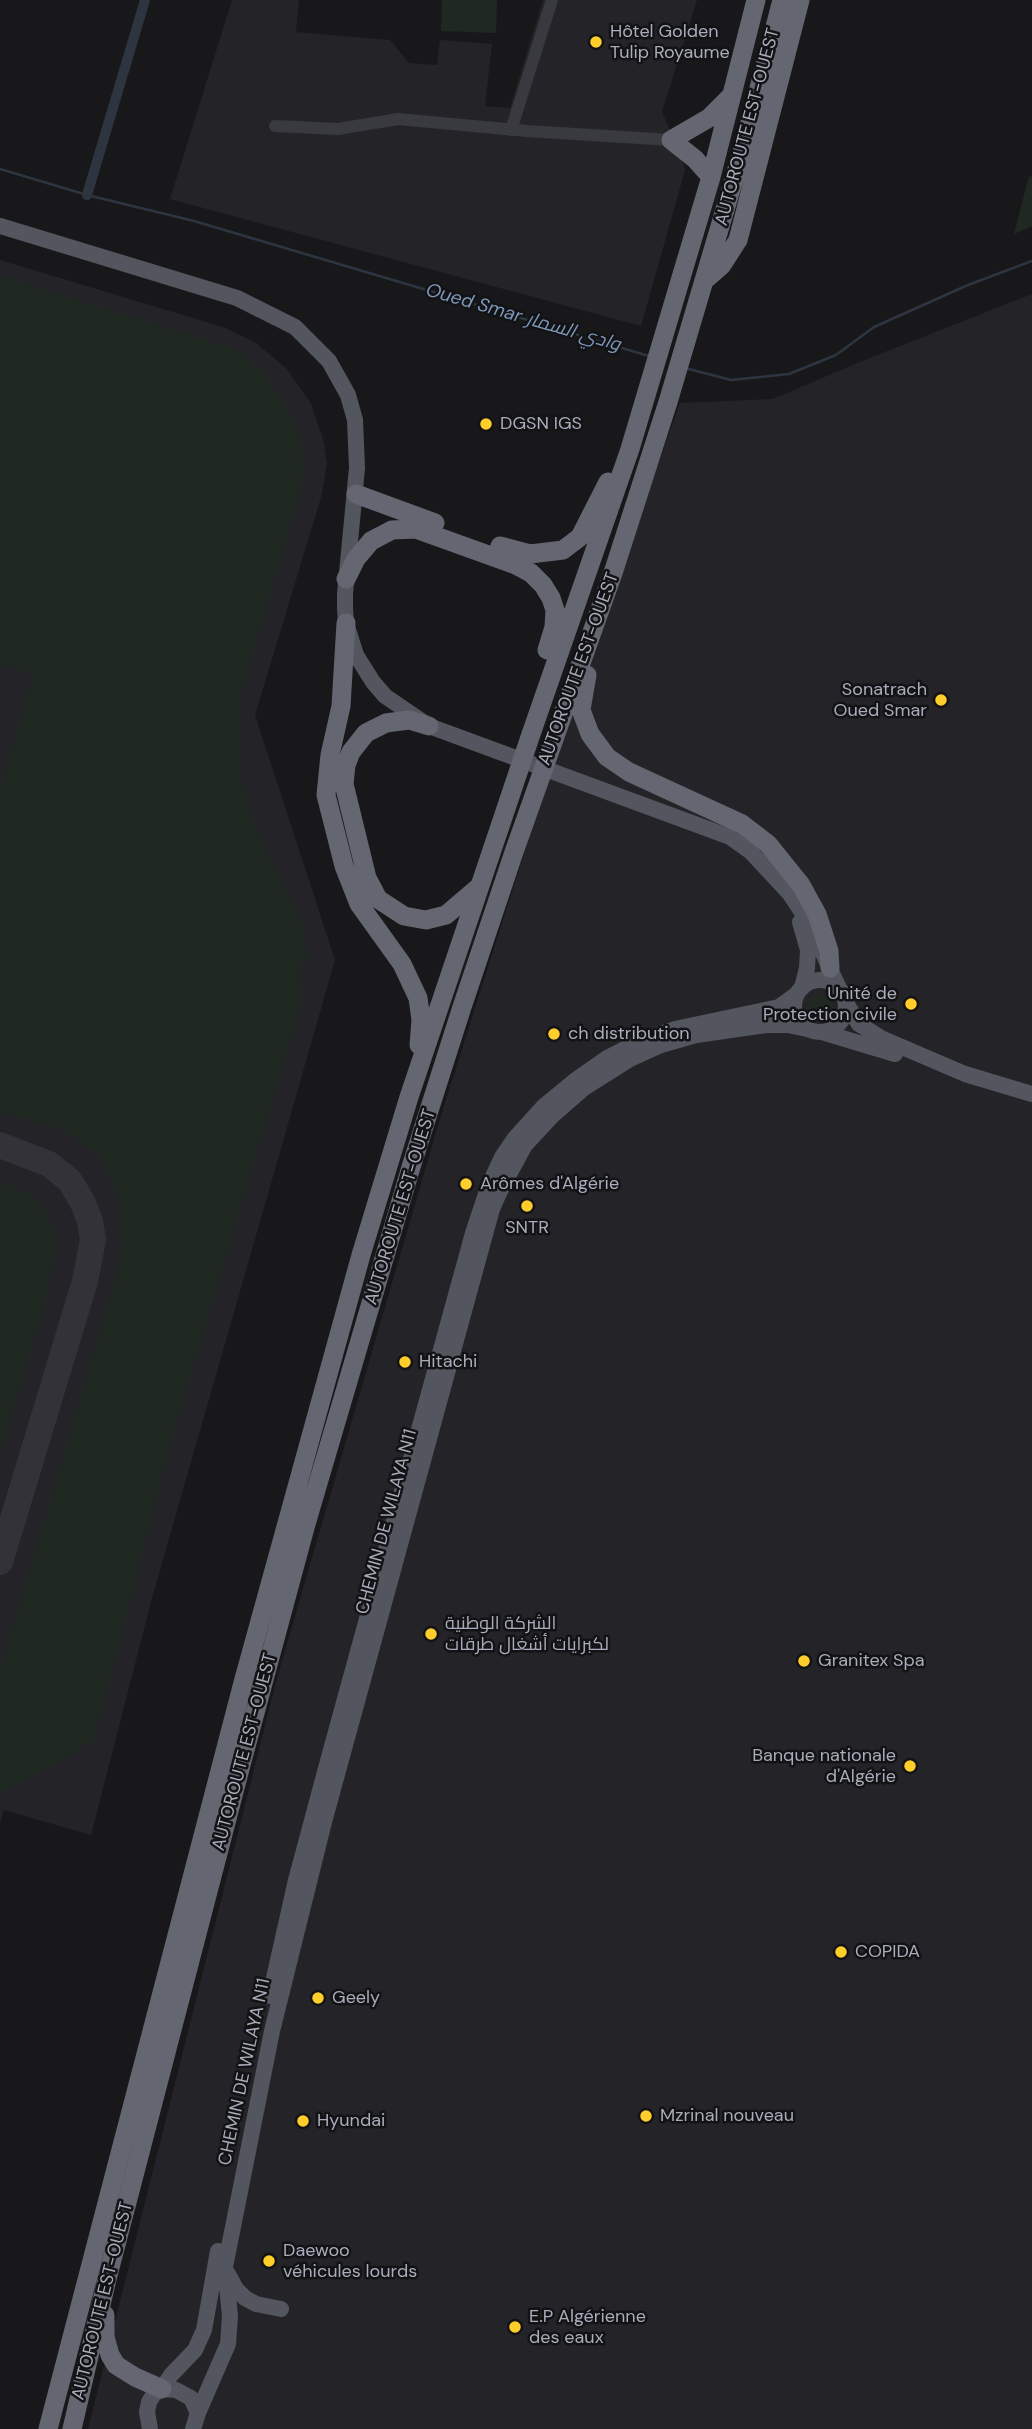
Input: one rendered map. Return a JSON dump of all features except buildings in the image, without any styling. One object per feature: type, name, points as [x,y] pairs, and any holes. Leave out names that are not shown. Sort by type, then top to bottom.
[{"type":"highway","name":"AUTOROUTE EST-OUEST","points":[[48,2429],[280,1545],[361,1255],[410,1097],[530,737],[630,449],[711,177],[756,0]]},
{"type":"highway","name":"AUTOROUTE EST-OUEST","points":[[72,2429],[107,2279],[306,1524],[411,1167],[500,891],[613,573],[687,342],[745,142],[782,0]]},
{"type":"highway","points":[[705,279],[722,265],[738,240],[800,0]]},
{"type":"highway","points":[[711,177],[695,159],[671,140],[709,118],[732,95]]},
{"type":"highway","points":[[355,501],[518,552],[541,555],[553,553],[563,550],[580,537],[606,484],[630,449]]},
{"type":"highway","points":[[355,501],[416,529],[516,565],[531,573],[543,585],[555,610],[554,626],[535,688],[530,737]]},
{"type":"highway","points":[[346,579],[356,559],[371,541],[392,530],[416,529]]},
{"type":"highway","points":[[613,573],[584,684],[581,710],[590,734],[607,757],[629,772],[742,824],[768,844],[801,885],[817,914],[829,951],[831,968]]},
{"type":"highway","points":[[346,623],[341,706],[330,755],[326,794],[344,866],[359,904],[402,964],[418,998],[421,1020],[418,1057],[410,1097]]},
{"type":"highway","points":[[429,726],[409,720],[386,723],[366,733],[351,752],[346,765],[344,784],[367,878],[378,899],[404,916],[426,920],[446,915],[481,885]]},
{"type":"highway","points":[[107,2279],[105,2337],[110,2355],[116,2365],[162,2389]]},
{"type":"main road","points":[[0,226],[237,298],[295,327],[329,361],[348,395],[357,437],[355,501],[346,579],[346,623],[356,655],[385,696],[429,726],[730,837],[751,852],[790,894],[809,923],[851,1014],[870,1032],[965,1073],[1032,1094]]},
{"type":"main road","points":[[790,894],[808,950],[807,968],[794,1010],[801,1024],[815,1030],[837,1026],[843,1020],[846,1003]]},
{"type":"main road","points":[[150,2429],[147,2412],[149,2402],[195,2350],[204,2330],[220,2270],[281,1945],[309,1831],[473,1233],[489,1185],[502,1157],[515,1138],[562,1090],[624,1049],[675,1029],[779,1007],[816,980],[824,980],[839,988]]},
{"type":"main road","name":"CHEMIN DE WILAYA N11","points":[[220,2270],[232,2227],[272,2031],[324,1822],[492,1209],[526,1145],[552,1116],[584,1088],[630,1059],[661,1045],[696,1035],[766,1025],[788,1025],[815,1030],[927,1065],[965,1073]]},
{"type":"main road","points":[[220,2270],[246,2298],[256,2304],[281,2309]]},
{"type":"main road","points":[[195,2421],[228,2344],[230,2316],[220,2270]]},
{"type":"main road","points":[[162,2389],[184,2393],[196,2405],[195,2421]]},
{"type":"street","points":[[511,130],[552,0]]},
{"type":"street","points":[[275,126],[338,129],[398,119],[511,130],[671,140]]},
{"type":"shaded area","points":[[232,0],[299,0],[296,32],[390,40],[409,63],[437,65],[440,40],[492,44],[485,106],[510,108],[543,0],[697,0],[662,112],[685,170],[641,326],[170,199]]},
{"type":"shaded area","points":[[442,0],[497,0],[496,33],[441,31]]},
{"type":"shaded area","points":[[1029,176],[1032,177],[1032,226],[1014,234]]},
{"type":"shaded area","points":[[0,260],[223,327],[256,343],[287,369],[311,404],[323,439],[327,463],[322,494],[255,715],[335,960],[152,1598],[91,1835],[4,1810],[0,1823]]},
{"type":"shaded area","points":[[0,276],[234,349],[264,373],[285,404],[299,433],[304,468],[299,495],[239,700],[239,771],[255,828],[304,927],[308,960],[299,965],[301,1003],[168,1451],[94,1741],[0,1794],[0,1672],[123,1254],[122,1204],[99,1155],[62,1129],[0,1111],[0,789],[34,674],[0,664]]},
{"type":"shaded area","points":[[1032,294],[1032,2429],[88,2429],[277,1678],[439,1122],[566,721],[680,403],[773,399]]},
{"type":"shaded area","points":[[820,994],[829,997],[832,1006],[829,1015],[820,1018],[811,1015],[808,1006],[811,997]]},
{"type":"shaded area","points":[[0,1181],[33,1195],[47,1212],[55,1234],[45,1302],[0,1453]]},
{"type":"waterway","points":[[87,195],[145,0]]},
{"type":"waterway","name":"Oued Smar وادي السمار","points":[[0,169],[87,195],[194,221],[649,356]]},
{"type":"waterway","name":"Oued Smar وادي السمار","points":[[685,368],[731,380],[789,374],[836,355],[874,327],[968,285],[1032,261]]},
{"type":"taxiway","points":[[0,1145],[49,1164],[70,1181],[83,1203],[93,1240],[85,1281],[0,1562]]},
{"type":"place","name":"Hôtel Golden Tulip Royaume","points":[[596,42]]},
{"type":"place","name":"DGSN IGS","points":[[486,424]]},
{"type":"place","name":"Sonatrach Oued Smar","points":[[941,700]]},
{"type":"place","name":"Unité de Protection civile","points":[[911,1004]]},
{"type":"place","name":"ch distribution","points":[[554,1034]]},
{"type":"place","name":"Arômes d'Algérie","points":[[466,1184]]},
{"type":"place","name":"SNTR","points":[[527,1206]]},
{"type":"place","name":"Hitachi","points":[[405,1362]]},
{"type":"place","name":"الشركة الوطنية لكبرايات أشغال طرقات","points":[[431,1634]]},
{"type":"place","name":"Granitex Spa","points":[[804,1661]]},
{"type":"place","name":"Banque nationale d'Algérie","points":[[910,1766]]},
{"type":"place","name":"COPIDA","points":[[841,1952]]},
{"type":"place","name":"Geely","points":[[318,1998]]},
{"type":"place","name":"Mzrinal nouveau","points":[[646,2116]]},
{"type":"place","name":"Hyundai","points":[[303,2121]]},
{"type":"place","name":"Daewoo véhicules lourds","points":[[269,2261]]},
{"type":"place","name":"E.P Algérienne des eaux","points":[[515,2327]]}]
